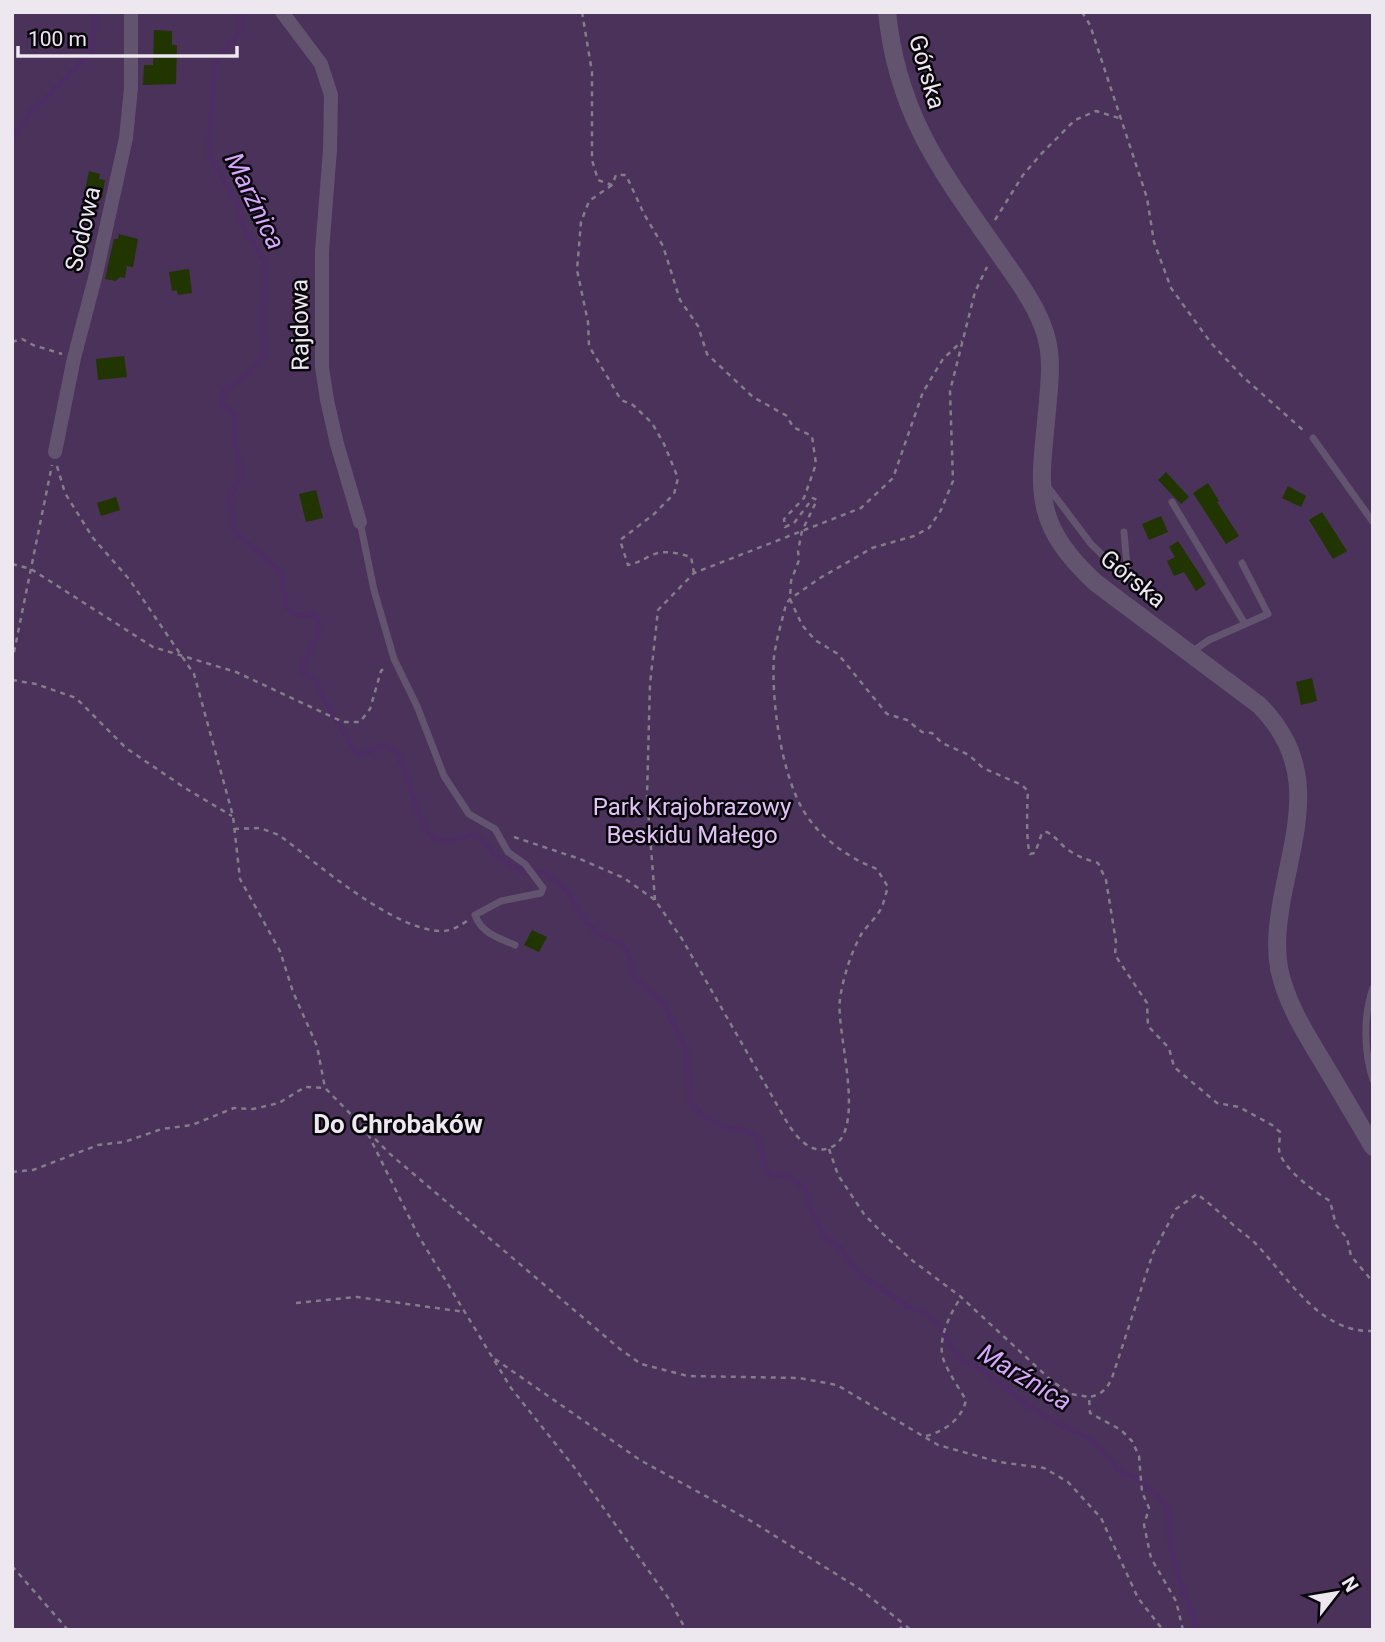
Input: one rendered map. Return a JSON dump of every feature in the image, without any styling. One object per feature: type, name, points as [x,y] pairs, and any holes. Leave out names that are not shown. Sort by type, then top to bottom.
[{"type":"street","name":"Sodowa","points":[[55,452],[74,358],[126,138],[131,88],[131,12]]},
{"type":"street","name":"Rajdowa","points":[[282,12],[321,64],[331,95],[330,150],[322,251],[322,367],[337,444],[360,522]]},
{"type":"street","name":"Górska","points":[[887,12],[896,69],[911,114],[943,171],[1036,312],[1044,330],[1049,350],[1050,378],[1042,480],[1043,503],[1049,523],[1074,561],[1104,589],[1259,705],[1278,726],[1291,748],[1297,772],[1298,800],[1296,827],[1278,922],[1279,967],[1292,1007],[1373,1147]]},
{"type":"lane","points":[[1312,438],[1373,522]]},
{"type":"lane","points":[[1042,480],[1053,490],[1091,544],[1128,578],[1158,600]]},
{"type":"lane","points":[[1172,502],[1245,624]]},
{"type":"lane","points":[[360,522],[374,590],[394,659],[417,706],[444,776],[468,814],[495,829],[508,852],[525,864],[543,888],[541,893],[501,901],[475,915],[487,933],[515,945]]},
{"type":"lane","points":[[1124,532],[1128,578]]},
{"type":"lane","points":[[1189,654],[1198,645],[1268,614],[1242,564]]},
{"type":"lane","points":[[1373,988],[1367,1017],[1367,1045],[1373,1080]]},
{"type":"path","points":[[582,12],[592,72],[592,160],[598,180],[612,185]]},
{"type":"path","points":[[1082,12],[1090,25],[1122,119],[1147,198],[1154,242],[1171,288],[1211,343],[1242,376],[1312,438]]},
{"type":"path","points":[[988,238],[994,221],[1023,175],[1075,120],[1096,111],[1122,119]]},
{"type":"path","points":[[694,573],[691,557],[671,552],[653,554],[638,563],[628,565],[620,540],[653,515],[674,494],[678,478],[652,423],[633,405],[621,400],[589,346],[588,322],[577,270],[581,222],[589,201],[612,185],[616,175],[626,175],[663,246],[680,300],[698,326],[707,354],[754,397],[787,416],[793,427],[812,436],[816,464],[804,498],[783,519],[785,527],[794,523],[813,498],[817,500],[802,531],[799,560],[791,581],[790,599],[802,625],[815,640],[838,654],[887,714],[907,720],[922,732],[932,733],[942,743],[969,755],[983,768],[1022,785],[1028,791],[1027,846],[1030,855],[1035,853],[1042,833],[1046,832],[1057,837],[1068,850],[1083,859],[1098,863],[1106,880],[1116,942],[1115,955],[1147,1003],[1148,1026],[1168,1048],[1174,1068],[1217,1103],[1239,1107],[1280,1132],[1279,1150],[1283,1162],[1319,1195],[1330,1201],[1336,1225],[1347,1238],[1351,1256],[1373,1282]]},
{"type":"path","points":[[495,829],[519,840],[580,859],[624,878],[654,900],[682,939],[799,1140],[810,1147],[829,1149],[846,1132],[849,1113],[839,1002],[853,954],[862,933],[881,910],[888,887],[877,869],[861,863],[830,843],[803,810],[790,778],[777,726],[774,656],[786,604],[790,599],[820,578],[873,548],[914,536],[929,528],[941,510],[953,481],[950,391],[975,292],[987,266],[998,254]]},
{"type":"path","points":[[12,342],[22,339],[74,358]]},
{"type":"path","points":[[654,900],[647,796],[650,684],[658,610],[694,573],[861,508],[893,478],[923,392],[943,359],[964,340]]},
{"type":"path","points":[[12,662],[55,452]]},
{"type":"path","points":[[55,452],[58,475],[65,493],[93,538],[129,579],[194,674],[233,816],[240,879],[280,951],[297,1002],[317,1046],[325,1088],[390,1154],[640,1364],[688,1377],[799,1378],[837,1385],[938,1444],[999,1462],[1044,1468],[1068,1482],[1101,1518],[1138,1598],[1163,1630]]},
{"type":"path","points":[[12,565],[31,569],[153,647],[236,671],[343,722],[360,722],[370,709],[381,671],[394,659]]},
{"type":"path","points":[[12,680],[36,684],[76,698],[126,748],[185,788],[233,816]]},
{"type":"path","points":[[234,829],[260,828],[279,835],[375,907],[399,920],[443,931],[454,929],[475,915]]},
{"type":"path","points":[[12,1172],[33,1170],[98,1145],[124,1142],[162,1129],[192,1125],[234,1108],[253,1109],[279,1102],[305,1087],[325,1088]]},
{"type":"path","points":[[367,1131],[418,1235],[511,1388],[574,1467],[668,1599],[686,1630]]},
{"type":"path","points":[[829,1149],[838,1175],[864,1214],[913,1261],[961,1297],[1053,1382],[1071,1394],[1097,1396],[1107,1388],[1153,1253],[1176,1209],[1197,1194],[1245,1233],[1281,1275],[1321,1313],[1339,1325],[1373,1331]]},
{"type":"path","points":[[296,1303],[357,1297],[465,1312]]},
{"type":"path","points":[[924,1436],[937,1433],[963,1413],[967,1400],[943,1359],[941,1347],[951,1313],[961,1297]]},
{"type":"path","points":[[492,1357],[640,1460],[773,1534],[860,1588],[911,1630]]},
{"type":"path","points":[[1088,1397],[1090,1413],[1121,1430],[1132,1441],[1139,1456],[1142,1492],[1149,1508],[1144,1525],[1151,1558],[1177,1601],[1184,1630]]},
{"type":"path","points":[[12,1566],[68,1630]]},
{"type":"path","points":[[898,1630],[905,1625]]},
{"type":"green space","name":"Park Krajobrazowy Beskidu Małego","points":[[12,12],[1373,12],[1373,1630],[12,1630]]},
{"type":"building","points":[[154,30],[172,31],[172,45],[177,45],[176,84],[143,85],[144,65],[153,65]]},
{"type":"building","points":[[89,171],[100,174],[99,179],[105,180],[102,198],[84,195]]},
{"type":"building","points":[[119,234],[138,239],[133,267],[127,266],[125,278],[120,277],[116,281],[105,279],[114,239],[118,239]]},
{"type":"building","points":[[189,269],[192,293],[178,295],[177,290],[172,291],[169,272]]},
{"type":"building","points":[[124,356],[127,377],[98,380],[96,359]]},
{"type":"building","points":[[1166,472],[1189,497],[1181,504],[1158,480]]},
{"type":"building","points":[[1208,483],[1239,536],[1226,544],[1193,493]]},
{"type":"building","points":[[1288,486],[1306,496],[1301,507],[1282,498]]},
{"type":"building","points":[[316,490],[323,518],[306,522],[299,494]]},
{"type":"building","points":[[116,497],[120,510],[101,516],[97,503]]},
{"type":"building","points":[[1322,512],[1347,551],[1333,559],[1309,520]]},
{"type":"building","points":[[1161,516],[1168,532],[1149,540],[1142,524]]},
{"type":"building","points":[[1178,541],[1206,584],[1196,591],[1184,572],[1174,576],[1167,561],[1175,557],[1169,547]]},
{"type":"building","points":[[1312,678],[1317,701],[1301,705],[1296,682]]},
{"type":"building","points":[[532,930],[547,937],[539,952],[524,945]]},
{"type":"waterway","points":[[12,140],[30,113],[92,52],[96,12]]},
{"type":"waterway","name":"Marźnica","points":[[238,12],[242,28],[214,66],[209,156],[238,203],[241,224],[266,263],[264,355],[249,374],[223,391],[222,405],[236,416],[234,439],[242,472],[230,497],[235,532],[281,572],[286,606],[294,615],[312,614],[318,619],[319,632],[302,673],[314,678],[330,711],[359,754],[378,747],[390,748],[397,754],[419,813],[434,837],[446,841],[472,835],[482,840],[495,855],[521,870],[530,873],[545,872],[567,891],[587,923],[600,935],[622,944],[627,949],[634,978],[663,1003],[687,1052],[690,1102],[701,1115],[727,1128],[742,1129],[757,1137],[767,1173],[791,1178],[805,1188],[808,1203],[825,1237],[839,1246],[859,1274],[909,1307],[928,1314],[942,1329],[961,1360],[978,1367],[1029,1406],[1061,1425],[1080,1432],[1097,1445],[1121,1473],[1135,1477],[1159,1497],[1167,1507],[1175,1567],[1198,1630]]},
{"type":"district","name":"Do Chrobaków","points":[[398,1124]]}]
